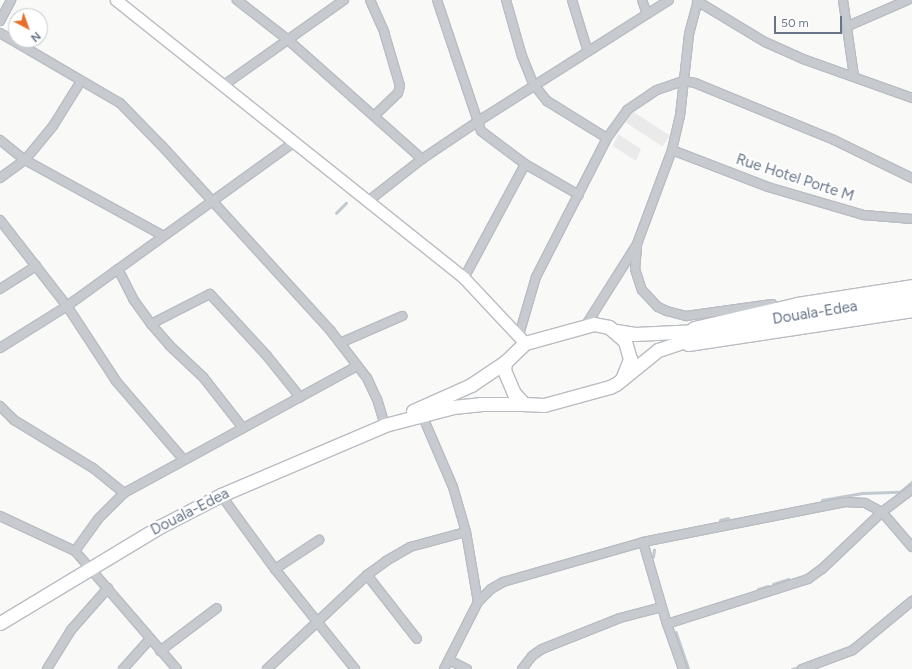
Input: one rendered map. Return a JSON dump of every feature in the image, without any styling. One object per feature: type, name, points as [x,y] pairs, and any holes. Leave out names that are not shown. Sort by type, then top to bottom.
[{"type":"main road","points":[[116,0],[224,85],[293,143],[464,278],[522,339]]},
{"type":"main road","points":[[388,424],[422,415],[480,404],[544,405],[610,387],[672,339],[797,304],[912,286]]},
{"type":"main road","name":"Douala-Edea","points":[[672,339],[912,298]]},
{"type":"main road","points":[[388,424],[471,385],[506,362],[522,339],[586,325],[604,325],[616,331],[672,339],[912,310]]},
{"type":"main road","points":[[616,331],[625,341],[630,359],[622,379]]},
{"type":"main road","points":[[506,362],[507,382],[524,404]]},
{"type":"main road","name":"Douala-Edea","points":[[0,623],[91,567],[221,495],[388,424]]},
{"type":"street","points":[[0,20],[11,0]]},
{"type":"street","points":[[237,0],[287,39],[422,159]]},
{"type":"street","points":[[224,85],[344,0]]},
{"type":"street","points":[[370,0],[384,32],[400,86],[398,93],[374,116]]},
{"type":"street","points":[[437,0],[444,13],[477,122],[488,137],[525,164],[579,195]]},
{"type":"street","points":[[506,0],[522,56],[534,85],[547,101],[607,138]]},
{"type":"street","points":[[572,0],[588,52]]},
{"type":"street","points":[[642,0],[647,14]]},
{"type":"street","points":[[367,202],[422,159],[477,122],[669,0]]},
{"type":"street","points":[[843,0],[848,26],[854,76]]},
{"type":"street","points":[[848,26],[908,0]]},
{"type":"street","points":[[586,325],[637,244],[672,150],[680,116],[689,34],[697,1],[764,42],[803,59],[912,98]]},
{"type":"street","points":[[0,33],[120,103],[213,202],[340,343],[373,390],[388,424]]},
{"type":"street","points":[[0,178],[25,160],[53,126],[81,81]]},
{"type":"street","points":[[522,339],[536,278],[607,138],[627,110],[658,90],[683,81],[695,83],[834,140],[912,178]]},
{"type":"street","points":[[0,140],[25,160],[162,235]]},
{"type":"street","points":[[0,348],[66,306],[162,235],[213,202],[293,143]]},
{"type":"street","name":"Rue Hotel Porte M","points":[[672,150],[768,187],[864,215],[912,219]]},
{"type":"street","points":[[464,278],[525,164]]},
{"type":"street","points":[[0,220],[66,306],[116,381],[184,460]]},
{"type":"street","points":[[637,244],[638,280],[649,299],[667,311],[686,316],[747,307],[797,304]]},
{"type":"street","points":[[0,289],[36,266]]},
{"type":"street","points":[[118,269],[133,299],[151,324],[169,345],[203,377],[243,428]]},
{"type":"street","points":[[151,324],[210,294],[266,356],[300,397]]},
{"type":"street","points":[[340,343],[402,316]]},
{"type":"street","points":[[75,551],[98,519],[124,493],[357,366]]},
{"type":"street","points":[[0,406],[14,420],[93,468],[124,493]]},
{"type":"street","points":[[422,415],[453,487],[466,532],[478,602]]},
{"type":"street","points":[[667,624],[808,579],[822,570],[882,512],[912,489]]},
{"type":"street","points":[[221,495],[275,569],[355,669]]},
{"type":"street","points":[[444,669],[478,602],[491,588],[503,582],[643,542],[846,502],[866,503],[882,512],[912,547]]},
{"type":"street","points":[[0,516],[75,551],[91,567],[176,669]]},
{"type":"street","points":[[267,669],[318,623],[367,575],[410,547],[466,532]]},
{"type":"street","points":[[275,569],[319,540]]},
{"type":"street","points":[[643,542],[667,624],[683,669]]},
{"type":"street","points":[[367,575],[417,639]]},
{"type":"street","points":[[47,669],[71,630],[108,588]]},
{"type":"street","points":[[802,669],[852,650],[912,601]]},
{"type":"street","points":[[522,669],[542,649],[601,625],[662,607]]},
{"type":"street","points":[[160,650],[217,608]]},
{"type":"street","points":[[123,669],[150,639]]},
{"type":"street","points":[[449,660],[467,669]]},
{"type":"shaded area","points":[[632,111],[670,136],[663,146],[625,122]]},
{"type":"shaded area","points":[[618,134],[641,149],[636,161],[613,146]]},
{"type":"waterway","points":[[336,213],[346,203]]},
{"type":"waterway","points":[[822,500],[863,493],[900,492],[912,482]]},
{"type":"waterway","points":[[720,520],[728,518]]},
{"type":"waterway","points":[[653,557],[654,550]]},
{"type":"waterway","points":[[773,584],[788,579]]},
{"type":"waterway","points":[[758,589],[768,586]]},
{"type":"waterway","points":[[676,632],[689,669]]},
{"type":"waterway","points":[[845,650],[867,634]]},
{"type":"waterway","points":[[792,669],[799,667]]}]
